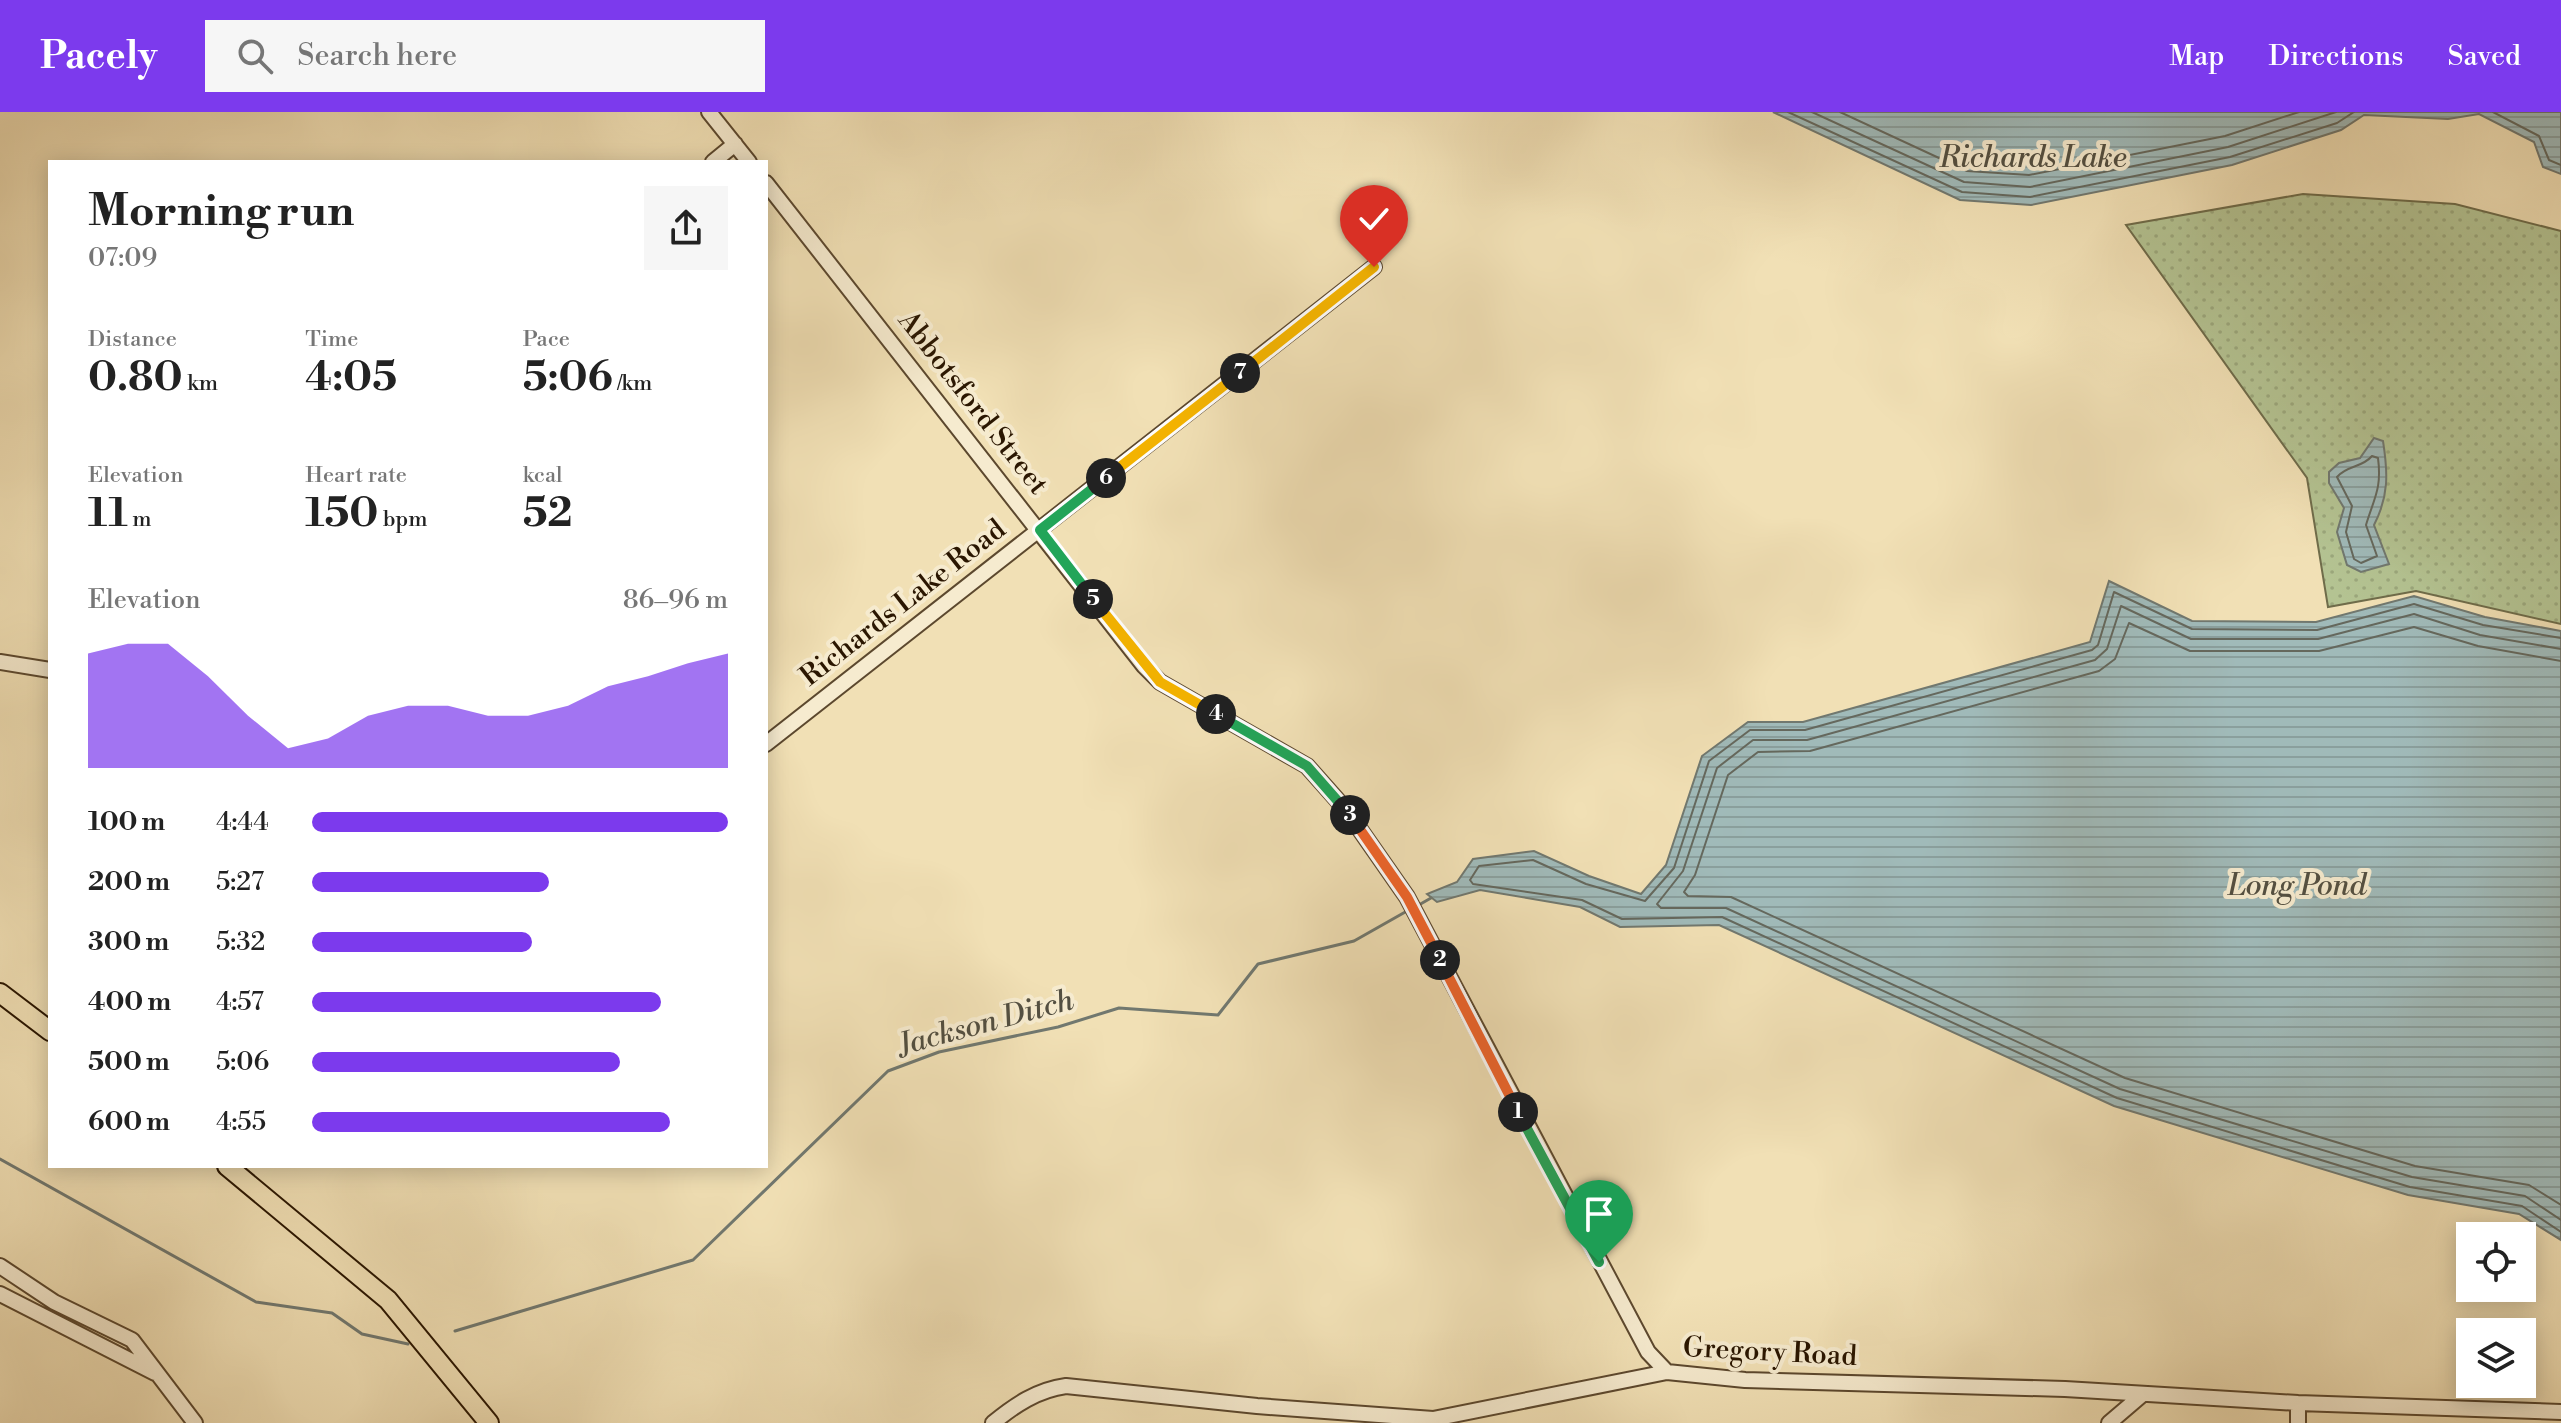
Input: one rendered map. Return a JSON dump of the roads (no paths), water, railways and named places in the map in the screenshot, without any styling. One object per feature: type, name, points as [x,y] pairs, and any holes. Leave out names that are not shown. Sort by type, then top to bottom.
[{"type":"main road","points":[[0,993],[48,1029]]},
{"type":"main road","points":[[229,1168],[388,1300],[489,1423]]},
{"type":"street","points":[[709,112],[747,160]]},
{"type":"street","points":[[715,160],[735,144]]},
{"type":"street","name":"Abbotsford Street","points":[[768,186],[1144,666],[1160,682],[1307,766],[1347,811],[1407,897],[1648,1352],[1667,1372]]},
{"type":"street","name":"Richards Lake Road","points":[[768,742],[1374,267]]},
{"type":"street","points":[[0,662],[48,670]]},
{"type":"street","points":[[0,1266],[54,1302],[132,1340],[195,1423]]},
{"type":"street","points":[[0,1294],[155,1373]]},
{"type":"street","name":"Gregory Road","points":[[993,1423],[1029,1397],[1047,1388],[1066,1386],[1257,1406],[1433,1419],[1667,1372],[1745,1380],[2561,1412]]},
{"type":"street","points":[[2109,1423],[2143,1394]]},
{"type":"street","points":[[2298,1403],[2298,1423]]},
{"type":"water","name":"Richards Lake","points":[[1773,112],[2561,112],[2561,174],[2543,167],[2534,142],[2479,114],[2448,119],[2364,115],[2341,130],[2232,165],[2031,205],[1960,200]]},
{"type":"water","points":[[2374,438],[2383,441],[2386,474],[2385,494],[2374,525],[2389,564],[2361,572],[2347,565],[2337,532],[2344,508],[2329,483],[2329,472],[2339,463],[2360,458]]},
{"type":"water","name":"Long Pond","points":[[2109,581],[2192,621],[2316,622],[2414,596],[2485,617],[2561,631],[2561,1240],[2519,1214],[2408,1195],[2114,1106],[1719,925],[1620,927],[1580,907],[1480,890],[1437,902],[1427,894],[1457,882],[1473,859],[1534,851],[1589,876],[1641,894],[1666,865],[1702,756],[1748,722],[1803,722],[2090,642]]},
{"type":"waterway","name":"Jackson Ditch","points":[[1417,906],[1431,898]]},
{"type":"waterway","name":"Jackson Ditch","points":[[455,1331],[693,1260],[888,1071],[939,1052],[1058,1027],[1119,1008],[1218,1015],[1258,964],[1354,941],[1407,911]]},
{"type":"waterway","name":"Jackson Ditch","points":[[0,1159],[256,1302],[332,1313],[362,1334],[408,1344]]}]
